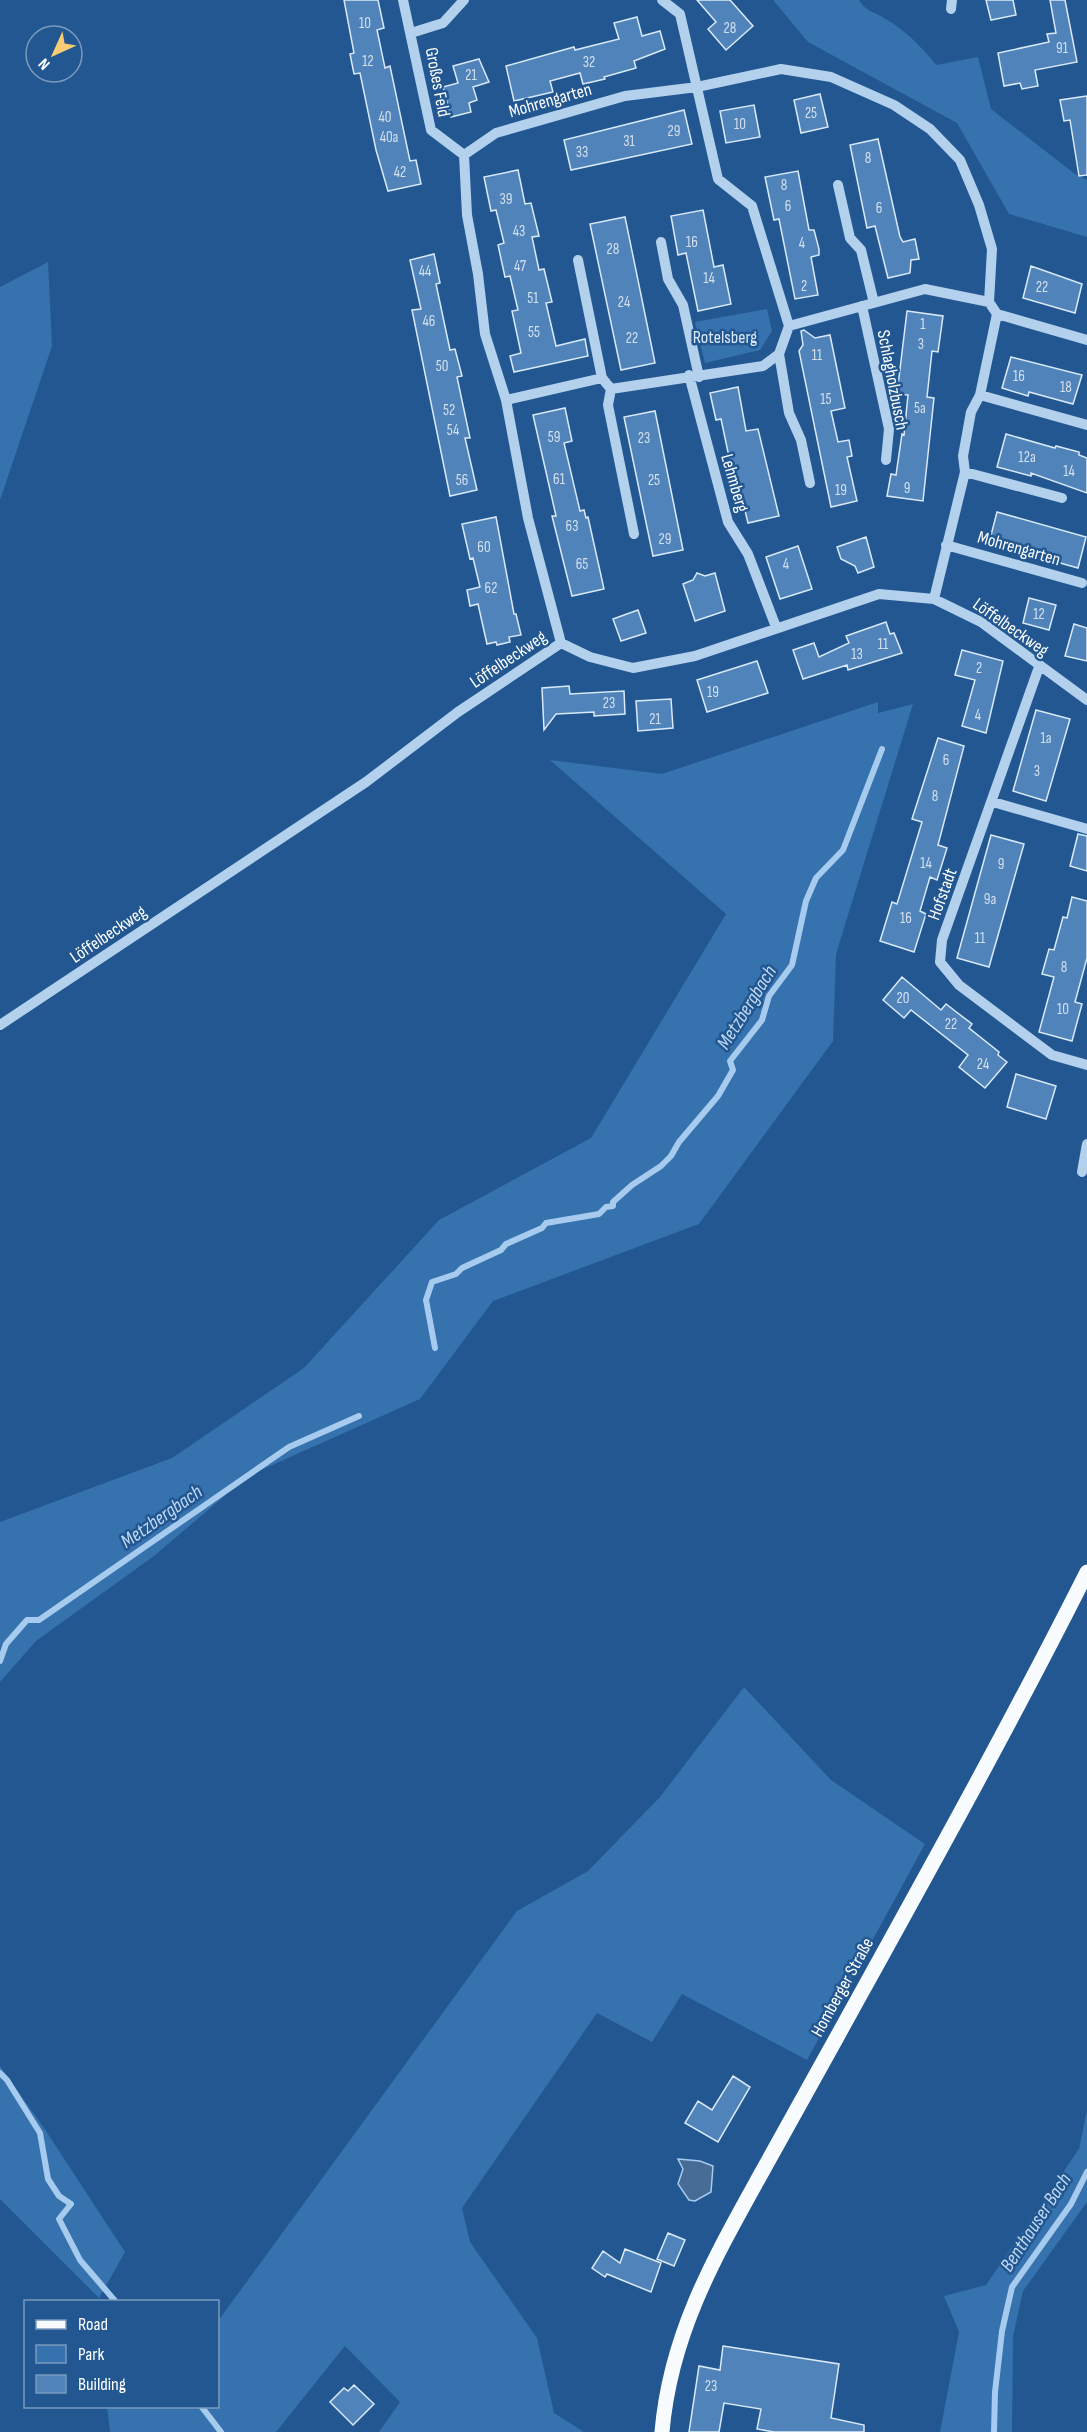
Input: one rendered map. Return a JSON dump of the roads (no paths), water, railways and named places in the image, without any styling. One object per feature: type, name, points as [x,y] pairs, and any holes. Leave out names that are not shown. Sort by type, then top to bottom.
[{"type":"main road","name":"Homberger Straße","points":[[662,2432],[672,2375],[686,2322],[707,2271],[891,1937],[1087,1572]]},
{"type":"street","name":"Großes Feld","points":[[403,0],[430,130],[464,155]]},
{"type":"street","points":[[411,33],[443,23],[464,0]]},
{"type":"street","points":[[662,0],[680,14],[718,179],[752,206],[789,326],[779,354],[789,413],[801,440],[810,483]]},
{"type":"street","name":"Mohrengarten","points":[[464,155],[496,133],[625,96],[697,87],[781,69],[831,77],[894,105],[930,129],[960,160],[979,205],[992,249],[989,302]]},
{"type":"street","points":[[464,155],[467,215],[486,334],[506,400],[528,518],[561,643]]},
{"type":"street","points":[[838,185],[850,238],[861,250],[874,303]]},
{"type":"street","points":[[661,242],[668,279],[683,305],[694,376]]},
{"type":"street","points":[[578,260],[602,378],[611,389],[608,405],[634,534]]},
{"type":"street","points":[[789,326],[925,289],[989,302],[997,314],[1087,340]]},
{"type":"street","name":"Schlagholzbusch","points":[[862,306],[889,429],[886,460]]},
{"type":"street","points":[[934,599],[965,472],[963,456],[971,412],[980,395],[997,314]]},
{"type":"street","points":[[611,389],[763,366],[779,354]]},
{"type":"street","name":"Lehmberg","points":[[694,376],[728,522],[748,554],[776,627]]},
{"type":"street","points":[[506,400],[602,378]]},
{"type":"street","points":[[980,395],[1087,426]]},
{"type":"street","points":[[965,472],[1062,498]]},
{"type":"street","name":"Mohrengarten","points":[[946,545],[1082,583]]},
{"type":"street","name":"Löffelbeckweg","points":[[0,1025],[366,782],[458,712],[561,643],[590,657],[633,668],[695,656],[879,594],[934,599],[981,622],[1039,667],[1087,700]]},
{"type":"street","name":"Hofstadt","points":[[1039,667],[993,802],[942,940],[940,962],[959,985],[1052,1054],[1087,1065]]},
{"type":"street","points":[[993,802],[1087,829]]},
{"type":"street","points":[[1082,1172],[1087,1144]]},
{"type":"waterway","name":"Metzbergbach","points":[[435,1348],[426,1300],[432,1282],[456,1274],[462,1268],[501,1250],[506,1244],[542,1228],[546,1223],[599,1214],[606,1207],[613,1206],[613,1202],[632,1185],[661,1166],[671,1156],[679,1142],[718,1096],[733,1070],[730,1061],[762,1020],[769,996],[792,965],[806,901],[816,878],[843,850],[882,749]]},
{"type":"waterway","name":"Metzbergbach","points":[[0,1661],[6,1644],[27,1620],[39,1620],[289,1447],[359,1416]]},
{"type":"waterway","name":"Metzbergbach","points":[[0,2073],[7,2080],[40,2133],[48,2179],[59,2196],[71,2204],[59,2219],[80,2260],[114,2300]]},
{"type":"waterway","name":"Benthauser Bach","points":[[994,2432],[995,2392],[1002,2331],[1012,2287],[1071,2204],[1087,2172]]},
{"type":"waterway","name":"Metzbergbach","points":[[203,2408],[221,2432]]},
{"type":"park label","name":"Rotelsberg","points":[[725,337]]}]
